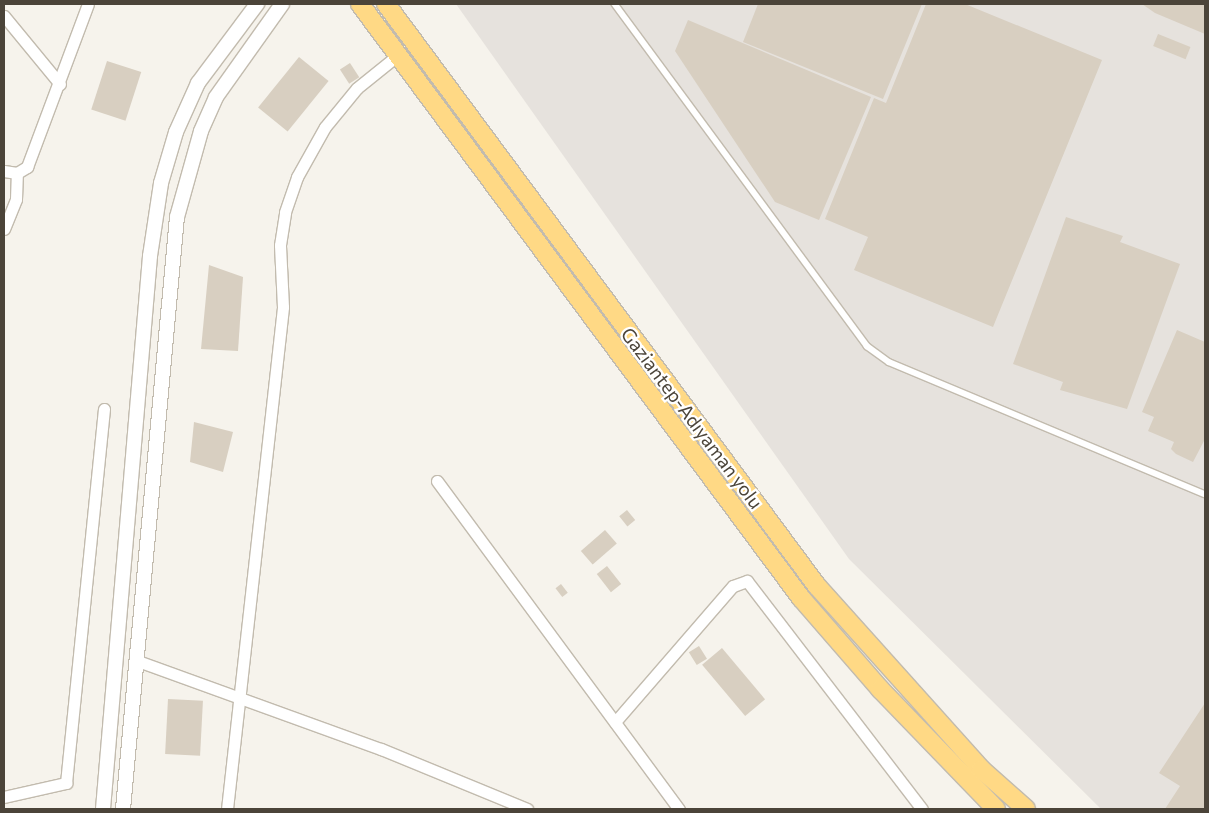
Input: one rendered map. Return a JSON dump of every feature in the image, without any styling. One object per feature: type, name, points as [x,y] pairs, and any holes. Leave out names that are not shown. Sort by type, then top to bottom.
[{"type":"highway","name":"Gaziantep-Adıyaman yolu","points":[[360,4],[802,598],[900,711],[996,809]]},
{"type":"highway","name":"Gaziantep-Adıyaman yolu","points":[[386,4],[817,586],[981,769],[1026,809]]},
{"type":"street","points":[[4,172],[17,173],[27,167],[60,84],[88,4]]},
{"type":"street","points":[[103,809],[161,183],[176,132],[198,83],[257,4]]},
{"type":"street","points":[[123,809],[135,660],[177,217],[201,131],[216,97],[282,4]]},
{"type":"street","points":[[4,16],[60,84]]},
{"type":"street","points":[[227,809],[237,697],[283,307],[280,245],[285,212],[297,177],[325,127],[357,88],[398,54]]},
{"type":"street","points":[[4,229],[16,199],[17,173]]},
{"type":"street","points":[[4,797],[66,783],[104,409]]},
{"type":"street","points":[[437,481],[679,809]]},
{"type":"street","points":[[615,722],[734,586],[747,581],[922,809]]},
{"type":"street","points":[[135,660],[237,697],[527,809]]},
{"type":"lane","points":[[615,4],[867,346],[889,362],[1205,494]]},
{"type":"shaded area","points":[[456,4],[1205,4],[1205,809],[1101,809],[849,559]]},
{"type":"building","points":[[758,4],[922,4],[883,99],[743,42]]},
{"type":"building","points":[[926,4],[965,4],[1102,60],[993,327],[854,270],[868,237],[825,219],[874,98],[886,103]]},
{"type":"building","points":[[1142,4],[1205,4],[1205,34],[1155,13]]},
{"type":"building","points":[[688,20],[871,97],[819,220],[775,202],[675,51]]},
{"type":"building","points":[[1158,34],[1190,47],[1186,59],[1153,46]]},
{"type":"building","points":[[299,57],[329,81],[288,131],[258,108]]},
{"type":"building","points":[[107,61],[141,72],[125,121],[91,110]]},
{"type":"building","points":[[350,63],[359,77],[349,84],[340,70]]},
{"type":"building","points":[[1066,217],[1123,236],[1120,242],[1180,264],[1127,409],[1060,390],[1063,382],[1013,364]]},
{"type":"building","points":[[209,265],[243,277],[238,351],[201,349]]},
{"type":"building","points":[[1177,330],[1205,342],[1205,439],[1193,462],[1176,454],[1171,449],[1174,442],[1148,431],[1154,417],[1142,412]]},
{"type":"building","points":[[194,422],[233,432],[223,472],[190,462]]},
{"type":"building","points":[[627,510],[635,520],[627,526],[619,516]]},
{"type":"building","points":[[605,530],[617,544],[593,565],[581,551]]},
{"type":"building","points":[[607,566],[621,584],[611,592],[597,574]]},
{"type":"building","points":[[561,584],[568,593],[562,597],[555,588]]},
{"type":"building","points":[[699,646],[707,659],[697,665],[689,652]]},
{"type":"building","points":[[722,648],[765,699],[745,716],[702,665]]},
{"type":"building","points":[[168,699],[203,701],[200,756],[165,754]]},
{"type":"building","points":[[1205,703],[1205,809],[1165,809],[1180,786],[1159,773]]}]
